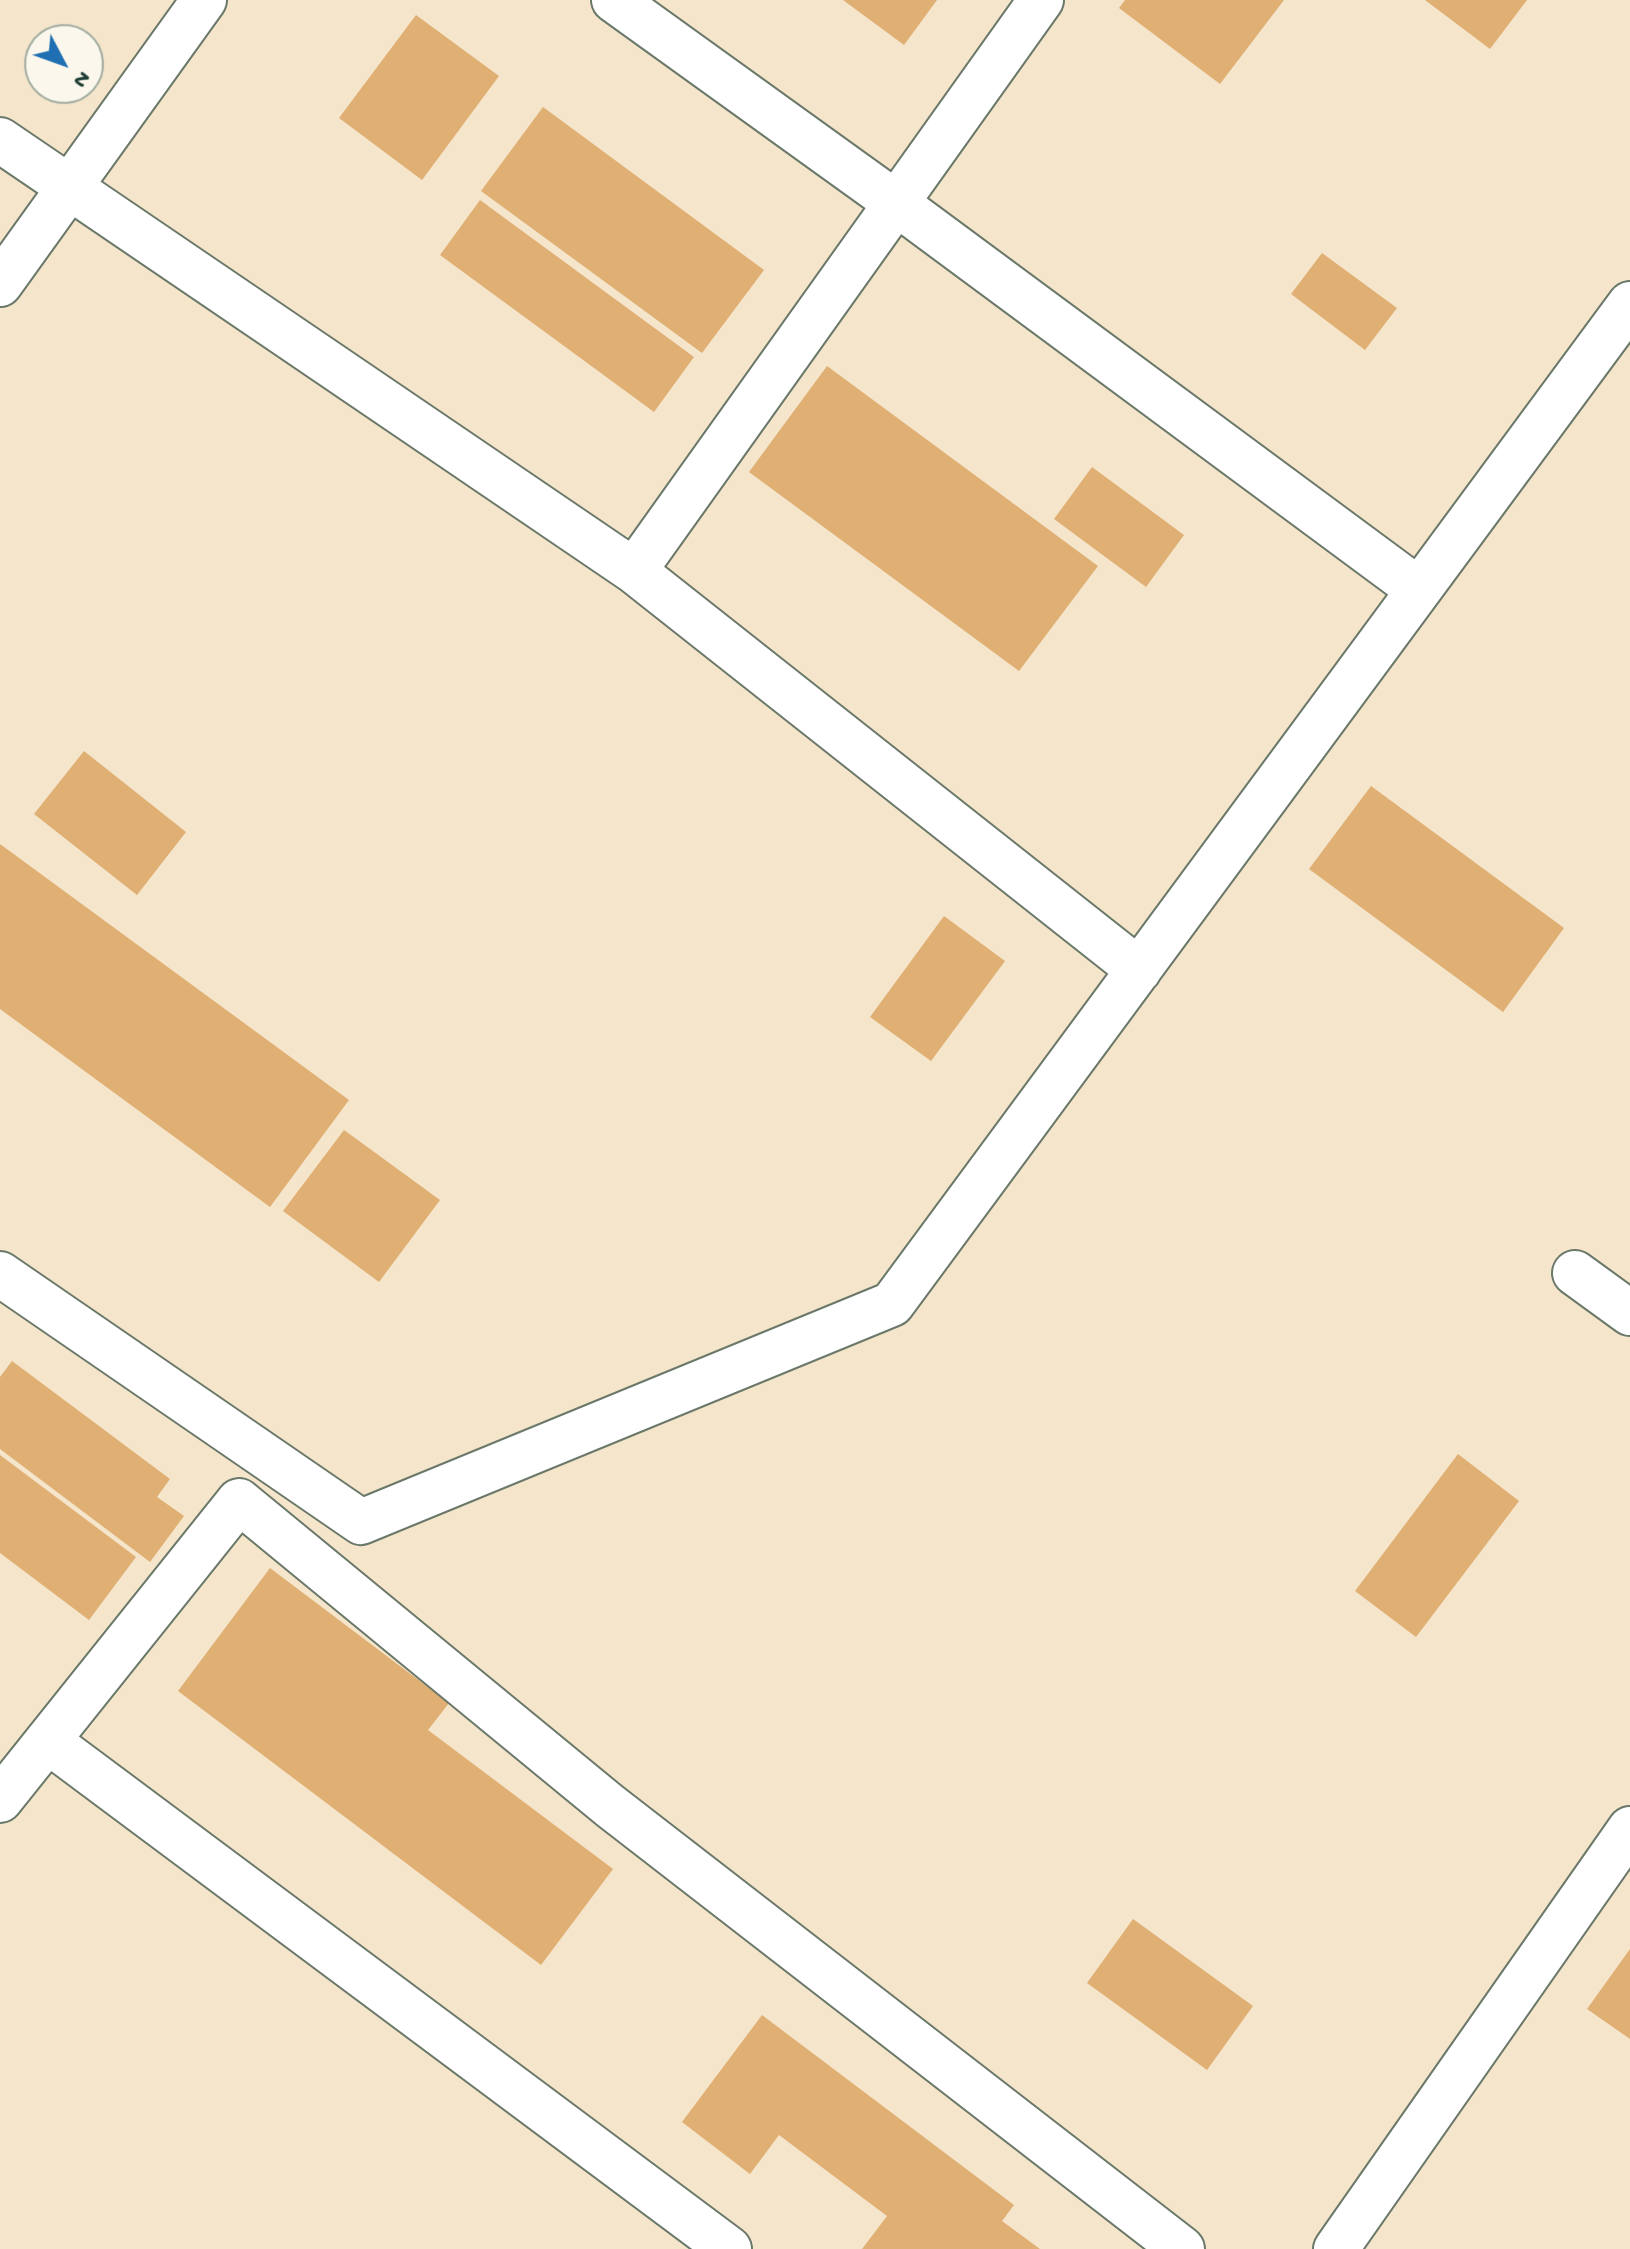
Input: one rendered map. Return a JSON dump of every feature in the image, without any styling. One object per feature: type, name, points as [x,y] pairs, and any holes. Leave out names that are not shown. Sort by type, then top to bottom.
[{"type":"street","points":[[0,284],[67,186],[204,0]]},
{"type":"street","points":[[614,0],[896,203],[1419,590]]},
{"type":"street","points":[[634,571],[1041,0]]},
{"type":"street","points":[[0,140],[634,571],[1139,970]]},
{"type":"street","points":[[0,1274],[361,1522],[892,1304],[1630,304]]},
{"type":"street","points":[[1575,1273],[1630,1313]]},
{"type":"street","points":[[0,1800],[239,1501],[610,1806],[1182,2249]]},
{"type":"street","points":[[48,1741],[729,2249]]},
{"type":"street","points":[[1336,2249],[1630,1829]]},
{"type":"building","points":[[843,0],[937,0],[904,45]]},
{"type":"building","points":[[1125,0],[1284,0],[1220,84],[1119,8]]},
{"type":"building","points":[[1425,0],[1527,0],[1490,49]]},
{"type":"building","points":[[416,15],[499,76],[422,180],[339,118]]},
{"type":"building","points":[[543,107],[764,270],[702,353],[481,191]]},
{"type":"building","points":[[480,200],[694,357],[654,412],[440,255]]},
{"type":"building","points":[[1322,253],[1397,308],[1365,350],[1291,294]]},
{"type":"building","points":[[827,366],[1098,566],[1019,671],[749,472]]},
{"type":"building","points":[[1092,467],[1184,535],[1146,587],[1054,519]]},
{"type":"building","points":[[84,751],[186,832],[137,895],[34,814]]},
{"type":"building","points":[[1371,786],[1564,928],[1503,1012],[1309,869]]},
{"type":"building","points":[[0,844],[349,1100],[270,1207],[0,1009]]},
{"type":"building","points":[[944,916],[1005,961],[931,1061],[870,1017]]},
{"type":"building","points":[[344,1130],[440,1200],[379,1282],[283,1211]]},
{"type":"building","points":[[12,1361],[170,1479],[157,1497],[184,1516],[150,1562],[0,1449],[0,1377]]},
{"type":"building","points":[[1458,1454],[1519,1501],[1416,1637],[1355,1591]]},
{"type":"building","points":[[0,1455],[136,1557],[89,1620],[0,1553]]},
{"type":"building","points":[[270,1568],[449,1703],[428,1730],[613,1869],[541,1965],[178,1691]]},
{"type":"building","points":[[1133,1919],[1253,2006],[1207,2070],[1087,1983]]},
{"type":"building","points":[[1630,1949],[1630,2039],[1587,2009]]},
{"type":"building","points":[[762,2015],[1014,2205],[1002,2221],[1040,2249],[862,2249],[887,2216],[779,2135],[750,2174],[682,2122]]}]
